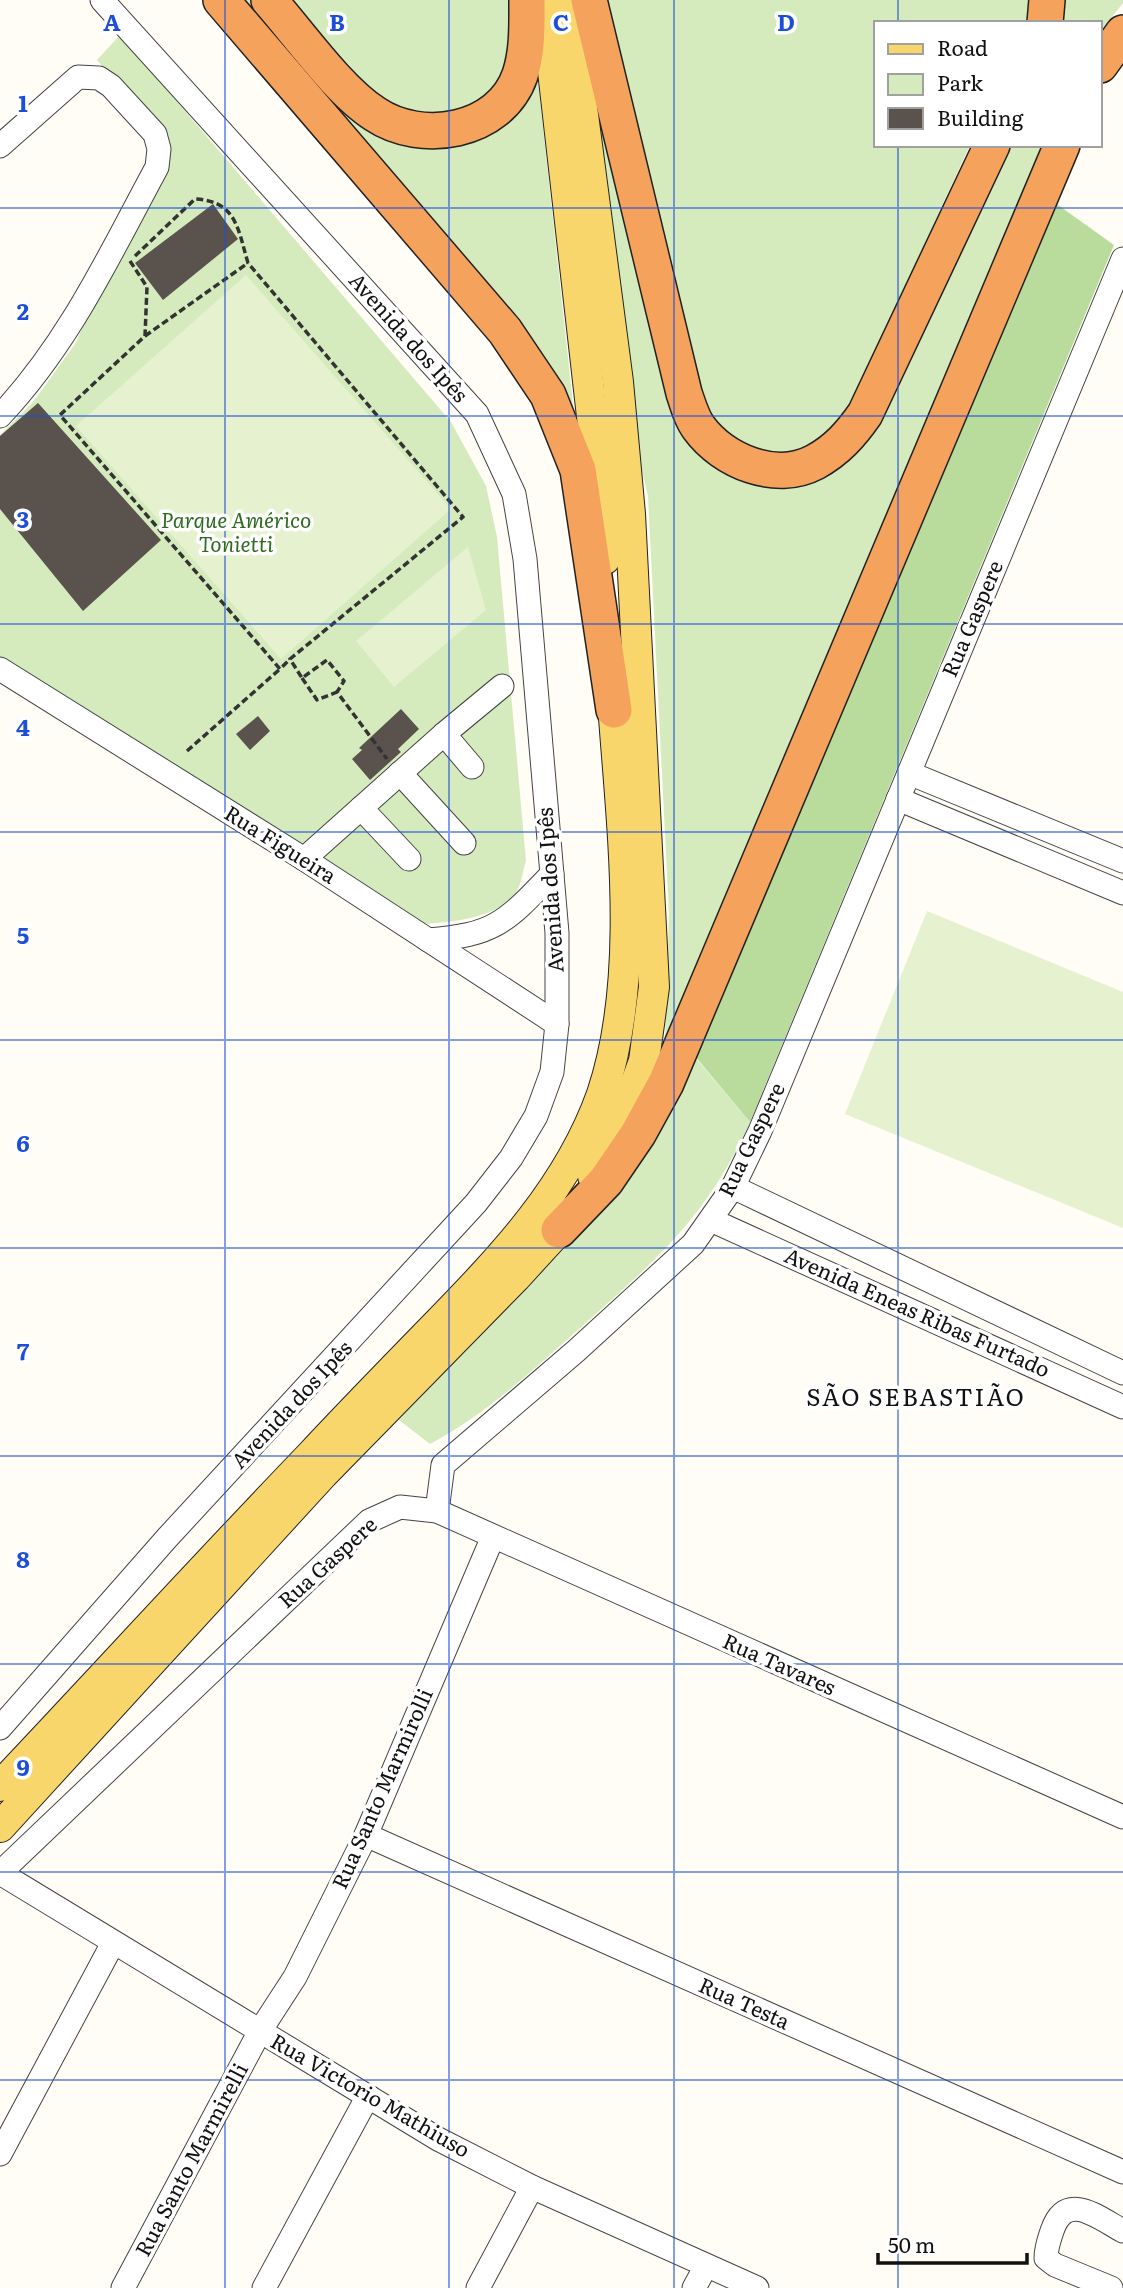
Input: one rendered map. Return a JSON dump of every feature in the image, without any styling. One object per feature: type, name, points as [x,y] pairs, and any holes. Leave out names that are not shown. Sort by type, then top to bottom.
[{"type":"highway","points":[[221,0],[505,331],[548,395],[578,470],[614,710]]},
{"type":"highway","points":[[269,0],[350,93],[374,114],[400,127],[428,132],[452,130],[478,121],[502,102],[519,77],[525,49],[527,0]]},
{"type":"highway","points":[[589,0],[684,393],[697,426],[715,446],[734,460],[762,468],[792,469],[812,464],[848,438],[865,414],[991,147]]},
{"type":"highway","points":[[1045,21],[1047,0]]},
{"type":"highway","points":[[1102,62],[1123,33]]},
{"type":"highway","points":[[559,1230],[606,1181],[638,1134],[666,1083],[1061,147]]},
{"type":"main road","points":[[0,1786],[503,1255],[563,1175],[585,1136],[602,1093],[621,1006],[625,909],[602,505],[545,0]]},
{"type":"main road","points":[[0,1827],[323,1474],[559,1230],[601,1163],[624,1116],[644,1061],[654,987],[629,501],[618,382],[568,0]]},
{"type":"street","name":"Avenida dos Ipês","points":[[0,1728],[167,1538],[476,1203],[511,1158],[536,1116],[552,1072],[557,1024],[557,933],[525,559],[514,494],[477,414],[102,0]]},
{"type":"street","points":[[0,146],[78,77],[89,75],[111,86],[155,134],[159,149],[157,167],[67,333],[30,384],[0,416]]},
{"type":"street","name":"Rua Gaspere","points":[[0,1873],[369,1521],[400,1507],[437,1511],[443,1465],[576,1351],[693,1244],[711,1220],[733,1187],[760,1132],[1123,259]]},
{"type":"street","name":"Rua Figueira","points":[[0,669],[304,859],[557,1024]]},
{"type":"street","points":[[304,859],[502,686]]},
{"type":"street","points":[[444,734],[472,767]]},
{"type":"street","points":[[909,773],[1123,861]]},
{"type":"street","points":[[398,775],[464,843]]},
{"type":"street","points":[[898,799],[1123,894]]},
{"type":"street","points":[[361,808],[409,859]]},
{"type":"street","points":[[428,940],[463,937],[492,929],[511,917],[552,874]]},
{"type":"street","name":"Avenida Eneas Ribas Furtado","points":[[733,1187],[1123,1373]]},
{"type":"street","name":"Avenida Eneas Ribas Furtado","points":[[711,1220],[1123,1407]]},
{"type":"street","name":"Rua Tavares","points":[[437,1511],[492,1538],[1123,1817]]},
{"type":"street","name":"Rua Santo Marmirolli","points":[[260,2031],[295,1977],[366,1835],[492,1538]]},
{"type":"street","name":"Rua Testa","points":[[366,1835],[1123,2172]]},
{"type":"street","name":"Rua Victorio Mathiuso","points":[[0,1873],[438,2139],[532,2187],[757,2288]]},
{"type":"street","points":[[0,2154],[113,1942]]},
{"type":"street","name":"Rua Santo Marmirelli","points":[[123,2288],[260,2031]]},
{"type":"street","points":[[264,2288],[368,2096]]},
{"type":"street","points":[[478,2288],[532,2187]]},
{"type":"street","points":[[1111,2288],[1055,2264],[1046,2258],[1046,2250],[1056,2221],[1065,2210],[1071,2208],[1083,2210],[1123,2231]]},
{"type":"street","points":[[694,2288],[706,2266]]},
{"type":"path","points":[[145,336],[147,287],[130,261],[195,199],[213,200],[234,217],[248,263],[463,517],[290,659],[187,751]]},
{"type":"path","points":[[248,263],[145,336],[60,415],[280,669]]},
{"type":"path","points":[[290,659],[302,678],[317,700],[337,692],[344,681],[327,660],[302,678]]},
{"type":"path","points":[[337,692],[398,775]]},
{"type":"green space","points":[[236,0],[253,0],[401,141],[537,71],[576,432]]},
{"type":"green space","points":[[291,0],[515,0],[505,80],[470,113],[404,115],[375,94]]},
{"type":"green space","points":[[606,0],[1033,0],[1027,21],[874,21],[874,147],[969,147],[845,416],[831,436],[810,448],[793,453],[775,454],[758,450],[742,444],[727,433],[714,420],[704,403]]},
{"type":"green space","points":[[1060,0],[1123,0],[1102,29],[1102,21],[1057,21]]},
{"type":"green space","points":[[587,29],[687,435],[829,474],[1005,147],[1051,147],[880,552],[665,1038],[669,913],[648,496],[639,458],[608,184]]},
{"type":"green space","name":"Parque Américo Tonietti","points":[[120,35],[451,422],[486,486],[497,537],[526,861],[518,889],[510,899],[487,913],[461,920],[421,924],[0,663],[0,435],[33,402],[75,344],[151,178],[148,120],[97,60]]},
{"type":"green space","points":[[1051,200],[1114,245],[750,1122],[694,1055]]},
{"type":"green space","points":[[246,275],[451,509],[281,659],[76,426]]},
{"type":"green space","points":[[468,547],[486,610],[394,687],[356,641]]},
{"type":"green space","points":[[927,911],[1123,992],[1123,1228],[845,1114]]},
{"type":"green space","points":[[694,1056],[750,1122],[714,1188],[673,1240],[650,1264],[537,1367],[468,1421],[430,1444],[399,1420],[627,1175]]},
{"type":"building","points":[[213,204],[238,239],[163,300],[135,263]]},
{"type":"building","points":[[38,403],[161,540],[83,611],[0,509],[0,436]]},
{"type":"building","points":[[401,709],[419,729],[398,749],[401,752],[370,780],[352,759],[362,750],[359,748]]},
{"type":"building","points":[[258,716],[270,731],[250,750],[236,734]]},
{"type":"district","name":"SÃO SEBASTIÃO","points":[[916,1398]]}]
